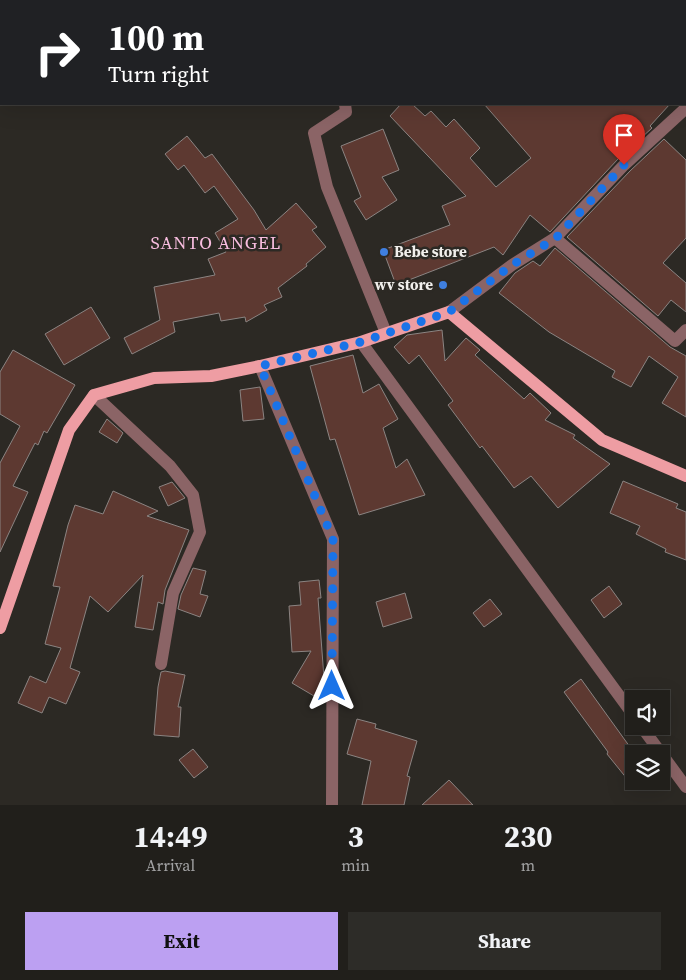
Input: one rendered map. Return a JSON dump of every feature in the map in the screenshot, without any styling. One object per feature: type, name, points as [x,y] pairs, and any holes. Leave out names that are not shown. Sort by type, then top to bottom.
[{"type":"main road","points":[[0,628],[69,430],[94,395],[154,378],[211,376],[260,366],[361,342],[449,312],[602,440],[686,476]]},
{"type":"street","points":[[345,105],[346,112],[314,133],[327,186],[386,333]]},
{"type":"street","points":[[449,312],[512,265],[556,238],[624,165],[686,108]]},
{"type":"street","points":[[556,238],[675,341],[686,330]]},
{"type":"street","points":[[361,342],[625,704]]},
{"type":"street","points":[[260,366],[333,539],[332,805]]},
{"type":"street","points":[[94,395],[170,466],[193,495],[200,532],[173,593],[161,664]]},
{"type":"street","points":[[648,735],[686,787]]},
{"type":"building","points":[[400,105],[413,105],[425,116],[431,111],[446,127],[454,119],[480,148],[470,158],[496,187],[531,158],[485,105],[669,105],[650,126],[652,128],[618,159],[550,232],[530,215],[503,255],[494,247],[396,285],[383,250],[450,225],[442,206],[466,196],[390,116]]},
{"type":"building","points":[[383,129],[399,170],[382,177],[397,200],[366,220],[354,201],[361,197],[341,146]]},
{"type":"building","points":[[187,136],[205,158],[212,154],[254,210],[266,230],[296,203],[317,227],[312,230],[326,247],[306,264],[307,266],[278,288],[282,297],[264,305],[267,310],[246,322],[245,317],[221,321],[219,313],[173,322],[175,332],[132,354],[124,338],[160,320],[154,287],[215,275],[208,259],[226,252],[215,233],[238,219],[214,186],[205,193],[184,165],[178,170],[165,154]]},
{"type":"building","points":[[664,139],[686,160],[686,238],[663,263],[686,283],[686,312],[671,300],[658,316],[567,237],[630,171]]},
{"type":"building","points":[[555,248],[670,347],[686,356],[686,417],[662,403],[678,377],[649,356],[631,387],[612,377],[615,371],[549,332],[499,293],[515,273],[533,261],[540,266]]},
{"type":"building","points":[[91,307],[110,338],[64,365],[45,334]]},
{"type":"building","points":[[442,330],[445,361],[466,338],[480,350],[475,355],[524,399],[530,393],[551,413],[545,420],[575,435],[573,438],[610,464],[558,508],[531,476],[514,488],[482,446],[480,448],[448,405],[453,401],[419,355],[409,364],[394,347],[407,335]]},
{"type":"building","points":[[13,350],[75,385],[47,433],[44,431],[38,445],[35,443],[13,486],[28,492],[0,552],[0,463],[20,426],[0,414],[0,372]]},
{"type":"building","points":[[353,355],[363,393],[379,384],[398,419],[383,428],[396,468],[407,459],[425,495],[359,515],[335,439],[330,440],[310,366]]},
{"type":"building","points":[[260,387],[264,419],[243,421],[240,390]]},
{"type":"building","points":[[107,419],[123,433],[117,443],[99,432]]},
{"type":"building","points":[[623,481],[678,504],[676,508],[686,512],[686,560],[665,552],[666,549],[636,534],[640,526],[610,513]]},
{"type":"building","points":[[172,482],[185,498],[168,506],[159,487]]},
{"type":"building","points":[[113,491],[158,511],[147,516],[189,530],[165,590],[163,604],[158,602],[153,630],[135,627],[143,575],[108,612],[90,596],[70,668],[80,672],[66,704],[49,697],[42,713],[18,703],[30,676],[46,683],[61,648],[45,644],[60,587],[53,586],[68,525],[75,505],[103,514]]},
{"type":"building","points":[[193,568],[206,571],[200,594],[208,596],[200,617],[178,609],[181,595]]},
{"type":"building","points":[[319,580],[321,598],[318,598],[324,678],[314,696],[292,683],[311,651],[292,652],[289,606],[301,605],[299,582]]},
{"type":"building","points":[[609,586],[622,604],[604,618],[591,600]]},
{"type":"building","points":[[405,593],[412,618],[383,627],[376,602]]},
{"type":"building","points":[[490,599],[502,614],[484,627],[473,613]]},
{"type":"building","points":[[161,672],[185,675],[178,707],[181,707],[179,737],[154,735],[158,687]]},
{"type":"building","points":[[581,679],[629,745],[625,745],[625,776],[607,754],[608,752],[564,692]]},
{"type":"building","points":[[357,719],[376,724],[375,728],[417,741],[407,776],[410,777],[404,805],[362,805],[371,761],[347,754]]},
{"type":"building","points":[[193,749],[208,767],[194,778],[179,760]]},
{"type":"building","points":[[449,780],[473,805],[422,805]]},
{"type":"place","name":"Bebe store","points":[[384,252]]},
{"type":"place","name":"wv store","points":[[443,285]]},
{"type":"district","name":"SANTO ANGEL","points":[[216,243]]},
{"type":"route","points":[[332,686],[331,608],[333,539],[260,366],[361,342],[449,312],[512,265],[556,238],[624,165]]}]
